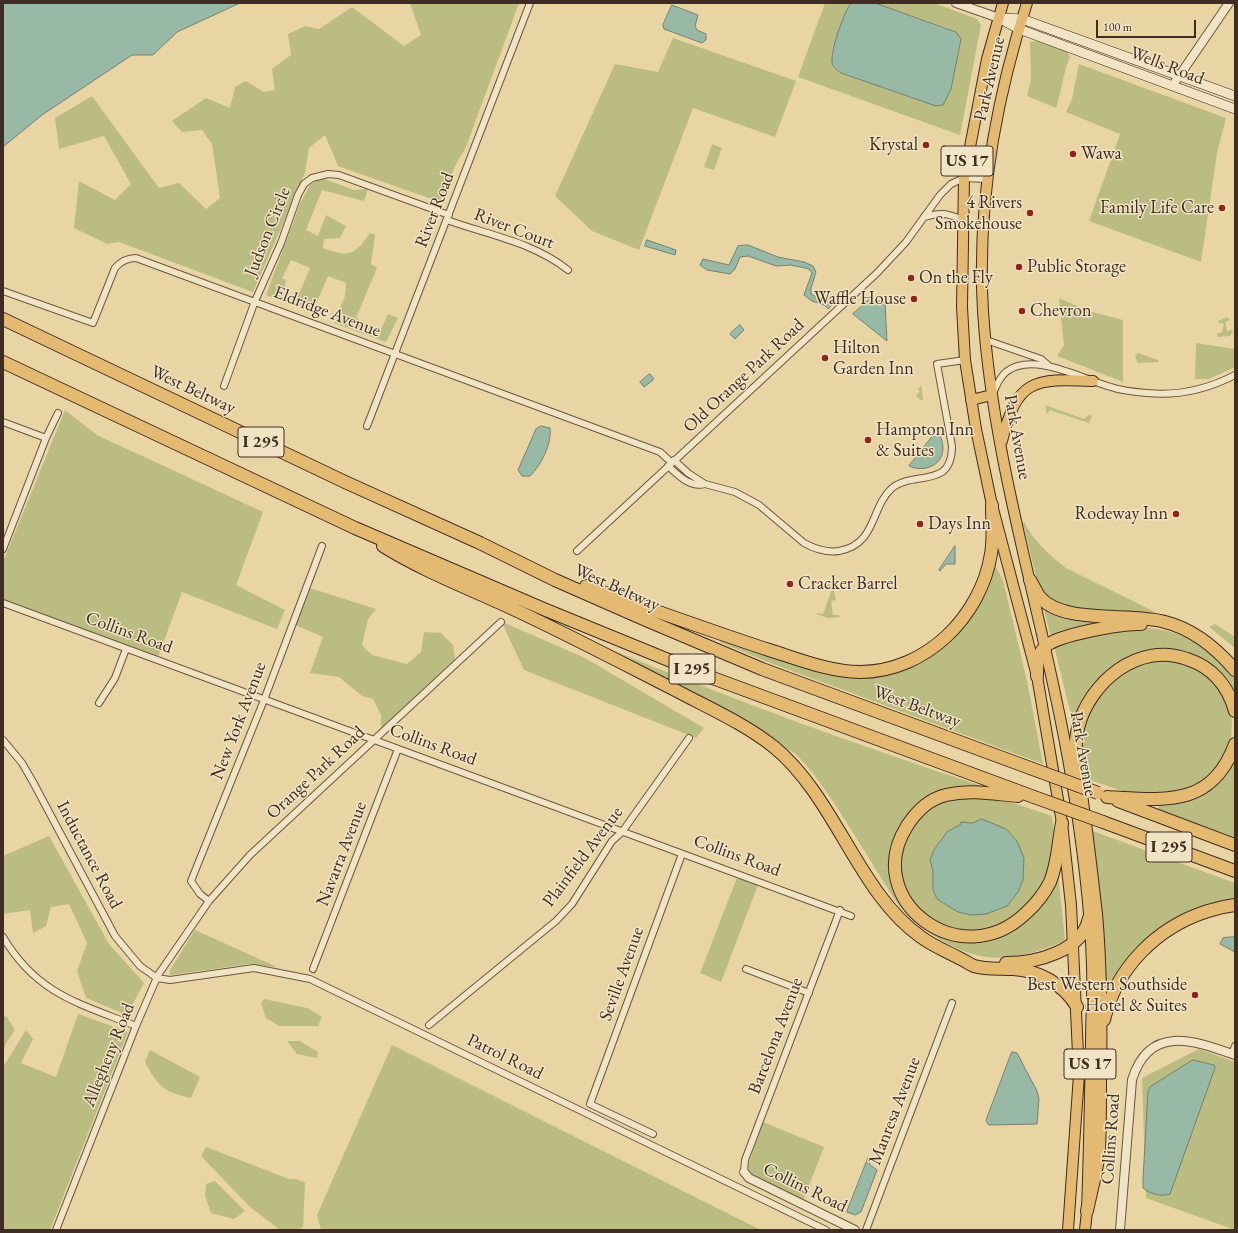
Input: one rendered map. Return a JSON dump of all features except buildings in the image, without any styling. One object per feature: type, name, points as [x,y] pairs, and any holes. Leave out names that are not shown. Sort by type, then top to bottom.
[{"type":"highway","name":"Park Avenue","points":[[1004,3],[982,85],[964,178],[961,292],[965,360],[971,400],[992,505],[1037,676]]},
{"type":"highway","name":"Park Avenue","points":[[1027,3],[996,128],[988,179],[982,277],[986,340],[992,396],[1006,475],[1046,646],[1070,770],[1085,874],[1089,918]]},
{"type":"highway","name":"West Beltway","points":[[3,319],[345,482],[555,580],[646,620],[762,668],[1235,845]]},
{"type":"highway","name":"I 295","points":[[3,362],[355,528],[546,610],[702,674],[1235,871]]},
{"type":"highway","points":[[1001,445],[1008,415],[1022,393],[1032,386],[1044,381],[1060,379],[1093,381]]},
{"type":"highway","points":[[971,400],[992,396]]},
{"type":"highway","points":[[519,562],[716,633],[786,656],[843,671],[873,671],[895,667],[917,658],[950,634],[967,613],[984,578],[991,554],[992,505]]},
{"type":"highway","points":[[355,528],[404,560],[511,608],[590,646],[756,734],[781,753],[806,780],[874,886],[896,915],[914,932],[930,943],[972,965],[980,967],[1025,970],[1037,974],[1058,986],[1071,997],[1077,1007]]},
{"type":"highway","points":[[1030,580],[1040,597],[1048,604],[1070,614],[1139,617],[1166,622],[1193,633],[1216,650],[1235,670]]},
{"type":"highway","points":[[1037,676],[1038,658],[1046,646],[1056,640],[1134,623],[1166,626],[1193,633]]},
{"type":"highway","points":[[1088,1211],[1099,1153],[1101,1033],[1097,931],[1076,761],[1077,730],[1082,714],[1096,690],[1112,674],[1142,659],[1162,656],[1185,658],[1212,672],[1225,687],[1235,711]]},
{"type":"highway","name":"US 17","points":[[1037,676],[1062,823],[1074,942],[1079,1075],[1068,1230]]},
{"type":"highway","points":[[1103,795],[1151,799],[1176,798],[1198,792],[1214,781],[1228,763],[1235,744]]},
{"type":"highway","points":[[1034,797],[965,792],[936,798],[918,812],[906,828],[900,840],[896,866],[897,877],[903,896],[914,912],[935,929],[961,937],[976,937],[993,933],[1016,922],[1035,905],[1049,882],[1055,866],[1062,823]]},
{"type":"highway","points":[[1101,1033],[1114,990],[1141,952],[1166,931],[1182,922],[1218,908],[1235,905]]},
{"type":"highway","points":[[961,958],[994,963],[1022,961],[1060,950],[1074,942],[1083,934],[1089,918]]},
{"type":"highway","name":"US 17","points":[[1085,1230],[1088,1211],[1092,966],[1089,918]]},
{"type":"main road","name":"Wells Road","points":[[999,18],[1179,75],[1235,96]]},
{"type":"main road","name":"Wells Road","points":[[1021,24],[1235,109]]},
{"type":"street","name":"River Road","points":[[367,426],[530,3]]},
{"type":"street","name":"Wells Road","points":[[956,3],[999,18]]},
{"type":"street","points":[[1173,85],[1229,3]]},
{"type":"street","name":"Judson Circle","points":[[224,386],[255,302],[281,243],[298,195],[304,184],[312,178],[328,174],[339,175],[448,217]]},
{"type":"street","points":[[964,178],[988,179]]},
{"type":"street","name":"Old Orange Park Road","points":[[577,551],[872,278],[906,242],[951,184],[964,178]]},
{"type":"street","points":[[924,217],[937,213],[945,213],[963,220]]},
{"type":"street","name":"River Court","points":[[448,217],[507,239],[554,259],[568,270]]},
{"type":"street","name":"Eldridge Avenue","points":[[3,291],[93,323],[115,268],[129,258],[136,258],[660,452],[672,463],[705,484],[724,488],[747,497],[768,511],[804,543],[812,548],[829,551],[850,548],[858,543],[869,531],[885,498],[893,488],[910,479],[933,477],[942,471],[948,464],[951,458],[952,446],[938,364],[965,360]]},
{"type":"street","points":[[986,340],[1041,359],[1049,366]]},
{"type":"street","points":[[992,396],[1000,378],[1007,371],[1016,367],[1030,364],[1049,366],[1124,390],[1167,394],[1202,388],[1235,375]]},
{"type":"street","points":[[3,549],[46,438],[58,413]]},
{"type":"street","points":[[3,422],[46,438]]},
{"type":"street","name":"New York Avenue","points":[[209,901],[200,894],[191,881],[264,700],[322,546]]},
{"type":"street","name":"Collins Road","points":[[3,603],[622,832],[840,910],[851,916]]},
{"type":"street","name":"Orange Park Road","points":[[209,901],[250,855],[501,622]]},
{"type":"street","points":[[99,704],[115,678],[126,649]]},
{"type":"street","name":"Plainfield Avenue","points":[[429,1025],[556,921],[572,904],[612,840],[622,832],[689,738]]},
{"type":"street","name":"Inductance Road","points":[[3,740],[22,763],[30,776],[115,936],[140,966],[157,978]]},
{"type":"street","name":"Navarra Avenue","points":[[313,969],[398,749]]},
{"type":"street","name":"Seville Avenue","points":[[653,1134],[590,1104],[682,854]]},
{"type":"street","name":"Allegheny Road","points":[[56,1230],[136,1026],[157,978],[209,901]]},
{"type":"street","name":"Barcelona Avenue","points":[[744,1172],[745,1160],[840,910]]},
{"type":"street","points":[[3,937],[23,965],[53,992],[136,1026]]},
{"type":"street","name":"Patrol Road","points":[[157,978],[170,980],[254,968],[310,980],[826,1230]]},
{"type":"street","points":[[746,969],[809,993]]},
{"type":"street","name":"Manresa Avenue","points":[[866,1230],[952,1003]]},
{"type":"street","name":"Collins Road","points":[[1120,1230],[1132,1080],[1141,1060],[1159,1045],[1170,1041],[1197,1042],[1234,1052]]},
{"type":"street","name":"Collins Road","points":[[744,1172],[749,1178],[855,1230]]},
{"type":"green space","points":[[410,3],[519,3],[466,147],[456,164],[440,202],[338,166],[325,135],[309,148],[305,173],[253,292],[119,242],[107,244],[74,228],[79,181],[115,200],[131,184],[104,136],[59,149],[55,118],[92,96],[159,188],[179,183],[206,209],[220,198],[212,144],[202,130],[182,132],[172,121],[206,98],[230,108],[235,87],[246,81],[264,92],[275,90],[272,69],[291,55],[288,34],[305,26],[319,29],[352,7],[404,46],[421,35]]},
{"type":"green space","points":[[825,3],[851,3],[848,6],[834,68],[841,73],[936,106],[951,89],[961,39],[956,32],[947,28],[875,3],[934,3],[977,19],[981,25],[960,135],[798,77]]},
{"type":"green space","points":[[673,38],[796,81],[775,137],[693,108],[639,250],[592,231],[555,196],[615,64],[658,72]]},
{"type":"green space","points":[[1039,41],[1067,51],[1070,57],[1056,108],[1027,96],[1031,79],[1030,42]]},
{"type":"green space","points":[[1079,64],[1226,118],[1217,153],[1201,262],[1089,221],[1120,134],[1066,112],[1072,99]]},
{"type":"green space","points":[[712,144],[722,148],[714,170],[704,167]]},
{"type":"green space","points":[[322,178],[354,190],[368,189],[364,201],[322,190],[306,230],[318,236],[326,215],[346,226],[340,238],[324,239],[323,248],[339,253],[351,252],[355,250],[370,233],[375,235],[371,264],[377,268],[356,318],[380,331],[388,314],[398,318],[386,342],[334,323],[345,296],[346,283],[328,276],[313,311],[294,306],[310,268],[291,260],[282,278],[286,280],[282,301],[266,295],[300,204],[310,185]]},
{"type":"green space","points":[[1059,298],[1088,311],[1123,320],[1123,382],[1057,356],[1064,345]]},
{"type":"green space","points":[[1227,317],[1230,320],[1225,322],[1227,331],[1232,330],[1233,332],[1230,336],[1218,337],[1217,334],[1222,332],[1224,324],[1219,323],[1218,321]]},
{"type":"green space","points":[[1196,343],[1235,349],[1235,367],[1209,379],[1195,379]]},
{"type":"green space","points":[[1138,353],[1158,360],[1159,362],[1138,363],[1135,357]]},
{"type":"green space","points":[[921,385],[922,401],[916,396],[920,392],[918,389]]},
{"type":"green space","points":[[1045,405],[1084,419],[1089,415],[1092,416],[1089,423],[1050,410],[1047,414]]},
{"type":"green space","points":[[65,410],[97,435],[263,512],[236,585],[285,610],[277,629],[182,592],[158,657],[3,600],[3,562]]},
{"type":"green space","points":[[1024,522],[1042,547],[1066,568],[1165,617],[1051,638],[1023,523]]},
{"type":"green space","points":[[993,562],[1003,580],[1027,681],[1043,764],[765,661],[720,642],[722,638],[867,675],[944,642]]},
{"type":"green space","points":[[828,583],[833,586],[836,600],[831,601],[833,615],[839,615],[840,617],[828,618],[816,614],[823,614],[832,589],[826,586]]},
{"type":"green space","points":[[310,588],[376,609],[368,619],[362,645],[372,655],[407,664],[421,652],[424,632],[441,633],[453,645],[455,659],[381,728],[381,715],[373,699],[362,696],[339,677],[310,673],[323,637],[295,625]]},
{"type":"green space","points":[[505,623],[585,658],[704,728],[696,738],[524,670],[503,625]]},
{"type":"green space","points":[[1215,624],[1235,637],[1235,648],[1209,627]]},
{"type":"green space","points":[[1140,627],[1169,632],[1203,647],[1235,674],[1235,700],[1193,658],[1127,662],[1074,727],[1054,646],[1106,632]]},
{"type":"green space","points":[[612,650],[704,687],[796,721],[982,786],[981,790],[917,807],[893,864],[920,922],[997,935],[1058,873],[1065,940],[1025,955],[994,958],[979,956],[963,951],[934,936],[898,904],[828,794],[799,757],[756,729],[612,652]]},
{"type":"green space","points":[[1152,660],[1180,661],[1210,677],[1230,705],[1232,722],[1231,742],[1212,779],[1181,794],[1129,793],[1083,778],[1078,746],[1094,696],[1124,671]]},
{"type":"green space","points":[[1235,755],[1235,837],[1158,809],[1159,804],[1184,802],[1196,797]]},
{"type":"green space","points":[[964,797],[1002,799],[1052,816],[1055,840],[1045,886],[1023,913],[985,932],[950,931],[915,908],[903,886],[900,861],[907,836],[923,813],[942,801]],"holes":[[[972,823],[937,899],[933,890],[933,871],[930,860],[934,850],[951,830],[961,824]]]},
{"type":"green space","points":[[1090,830],[1235,883],[1235,902],[1167,925],[1106,1003]]},
{"type":"green space","points":[[49,836],[109,944],[144,983],[127,1015],[86,998],[77,971],[87,943],[69,904],[51,907],[46,926],[33,933],[30,910],[3,914],[3,856]]},
{"type":"green space","points":[[737,878],[758,885],[721,982],[700,973]]},
{"type":"green space","points":[[195,930],[277,967],[249,964],[170,975],[170,970]]},
{"type":"green space","points":[[264,999],[307,1008],[322,1017],[318,1026],[279,1026],[266,1018],[261,1003]]},
{"type":"green space","points":[[78,1014],[128,1032],[50,1230],[3,1230],[3,1067],[26,1030],[33,1039],[21,1063],[56,1077]]},
{"type":"green space","points":[[3,1016],[7,1017],[15,1030],[5,1045],[3,1055]]},
{"type":"green space","points":[[287,1041],[300,1041],[318,1052],[317,1058],[297,1054]]},
{"type":"green space","points":[[392,1045],[761,1230],[321,1230],[317,1215]]},
{"type":"green space","points":[[1199,1049],[1235,1062],[1235,1230],[1146,1198],[1142,1078]]},
{"type":"green space","points":[[150,1050],[200,1077],[191,1098],[168,1091],[158,1083],[145,1062]]},
{"type":"green space","points":[[763,1122],[824,1147],[803,1201],[756,1178],[750,1172],[748,1166]]},
{"type":"green space","points":[[206,1147],[289,1179],[296,1179],[305,1183],[303,1227],[296,1230],[279,1229],[250,1207],[201,1156]]},
{"type":"green space","points":[[215,1181],[245,1211],[234,1219],[211,1213],[205,1196],[206,1184]]},
{"type":"shaded area","points":[[3,3],[240,3],[177,32],[153,55],[132,55],[42,115],[3,147]]},
{"type":"shaded area","points":[[851,3],[875,3],[956,32],[961,39],[951,89],[943,105],[936,106],[841,73],[835,68],[832,61],[832,55],[842,22]]},
{"type":"shaded area","points":[[672,5],[698,15],[695,26],[697,30],[706,34],[706,40],[702,43],[664,29],[663,25]]},
{"type":"shaded area","points":[[647,240],[676,250],[675,255],[645,246]]},
{"type":"shaded area","points":[[748,245],[778,257],[804,262],[813,266],[816,272],[811,288],[811,294],[820,299],[827,298],[835,302],[828,309],[824,305],[812,301],[804,295],[812,273],[809,269],[791,265],[776,266],[748,256],[740,257],[735,269],[730,274],[707,270],[700,265],[703,259],[729,265],[738,246]]},
{"type":"shaded area","points":[[871,298],[885,303],[887,341],[853,314]]},
{"type":"shaded area","points":[[740,325],[744,330],[735,339],[730,334]]},
{"type":"shaded area","points":[[650,374],[654,379],[644,387],[640,382]]},
{"type":"shaded area","points":[[541,426],[550,428],[549,441],[545,454],[530,476],[522,476],[518,470],[536,429]]},
{"type":"shaded area","points":[[936,432],[939,433],[943,446],[940,459],[936,463],[926,468],[920,469],[909,466]]},
{"type":"shaded area","points":[[955,546],[955,564],[946,564],[940,571],[939,570]]},
{"type":"shaded area","points":[[982,819],[1006,829],[1017,841],[1024,858],[1023,880],[1018,892],[1007,906],[986,914],[971,915],[958,912],[937,899],[933,890],[933,871],[930,860],[934,850],[947,832],[961,824],[961,822],[972,823]]},
{"type":"shaded area","points":[[1235,937],[1235,952],[1220,944],[1223,938]]},
{"type":"shaded area","points":[[1012,1052],[1017,1053],[1037,1091],[1039,1099],[1037,1124],[989,1125],[986,1121]]},
{"type":"shaded area","points":[[1193,1060],[1214,1065],[1215,1068],[1170,1194],[1163,1195],[1149,1192],[1143,1188],[1148,1091],[1150,1087]]},
{"type":"shaded area","points":[[868,1158],[870,1165],[877,1170],[861,1212],[855,1215],[847,1212]]},
{"type":"place","name":"Krystal","points":[[926,145]]},
{"type":"place","name":"Wawa","points":[[1073,154]]},
{"type":"place","name":"Family Life Care","points":[[1222,208]]},
{"type":"place","name":"4 Rivers Smokehouse","points":[[1030,213]]},
{"type":"place","name":"Public Storage","points":[[1019,267]]},
{"type":"place","name":"On the Fly","points":[[911,278]]},
{"type":"place","name":"Waffle House","points":[[914,299]]},
{"type":"place","name":"Chevron","points":[[1022,311]]},
{"type":"place","name":"Hilton Garden Inn","points":[[825,358]]},
{"type":"place","name":"Hampton Inn & Suites","points":[[868,440]]},
{"type":"place","name":"Rodeway Inn","points":[[1176,514]]},
{"type":"place","name":"Days Inn","points":[[920,524]]},
{"type":"place","name":"Cracker Barrel","points":[[790,584]]},
{"type":"place","name":"Best Western Southside Hotel & Suites","points":[[1195,995]]}]
